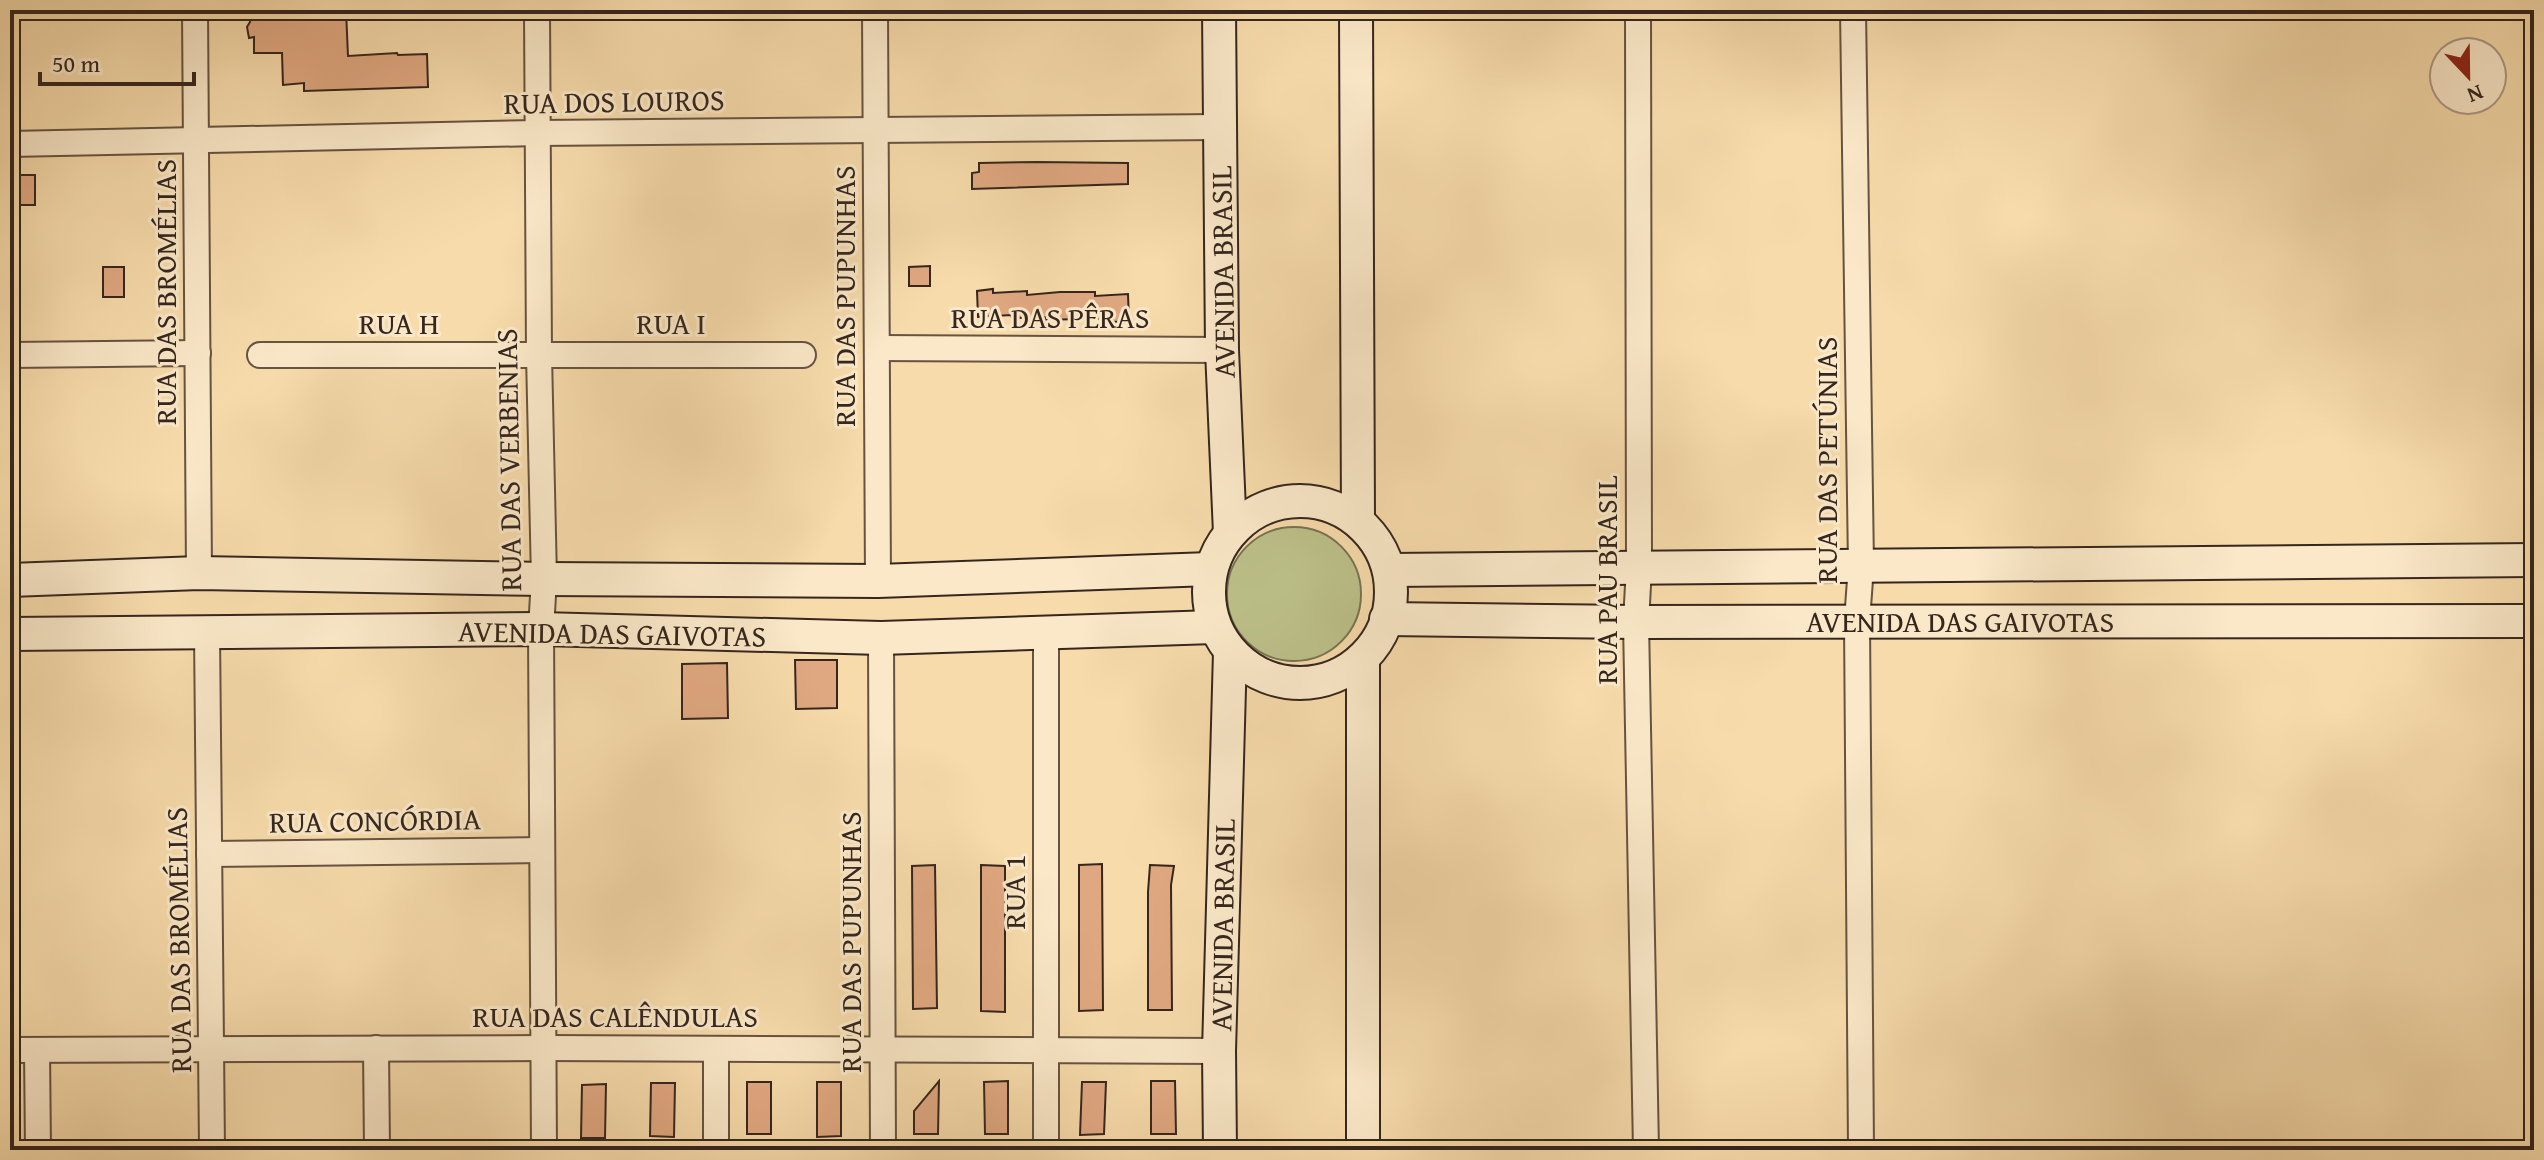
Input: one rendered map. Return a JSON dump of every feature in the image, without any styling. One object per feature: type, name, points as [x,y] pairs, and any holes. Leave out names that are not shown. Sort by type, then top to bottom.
[{"type":"street","name":"RUA DAS BROMÉLIAS","points":[[195,10],[199,573]]},
{"type":"street","name":"RUA DAS VERBENIAS","points":[[537,10],[544,579],[541,629],[544,1150]]},
{"type":"street","name":"RUA DAS PUPUNHAS","points":[[875,10],[878,581]]},
{"type":"street","name":"AVENIDA BRASIL","points":[[1219,10],[1222,350],[1230,533]]},
{"type":"street","points":[[1356,10],[1358,521]]},
{"type":"street","name":"RUA PAU BRASIL","points":[[1638,10],[1639,567],[1636,622],[1646,1150]]},
{"type":"street","name":"RUA DAS PETÚNIAS","points":[[1853,10],[1861,566],[1857,621],[1861,1150]]},
{"type":"street","name":"RUA DOS LOUROS","points":[[10,144],[538,133],[1219,127]]},
{"type":"street","name":"RUA DAS PÊRAS","points":[[877,348],[1222,350]]},
{"type":"street","points":[[10,355],[198,353]]},
{"type":"street","name":"RUA H","points":[[260,355],[539,355]]},
{"type":"street","name":"RUA I","points":[[539,355],[803,355]]},
{"type":"street","points":[[1301,500],[1331,506],[1358,521],[1379,545],[1390,570],[1391,605],[1382,634],[1363,659],[1338,676],[1309,684],[1280,682],[1252,671],[1222,640],[1207,598],[1210,569],[1222,542],[1243,520],[1270,505],[1301,500]]},
{"type":"street","name":"AVENIDA DAS GAIVOTAS","points":[[1390,570],[2534,560]]},
{"type":"street","name":"AVENIDA DAS GAIVOTAS","points":[[10,580],[199,573],[878,581],[1210,569]]},
{"type":"street","name":"AVENIDA DAS GAIVOTAS","points":[[1386,619],[1636,622],[2534,621]]},
{"type":"street","name":"AVENIDA DAS GAIVOTAS","points":[[10,634],[541,629],[881,638],[1046,634],[1222,640]]},
{"type":"street","name":"RUA DAS BROMÉLIAS","points":[[207,632],[212,1150]]},
{"type":"street","name":"RUA 1","points":[[1046,634],[1046,1150]]},
{"type":"street","name":"RUA DAS PUPUNHAS","points":[[881,638],[883,1150]]},
{"type":"street","name":"AVENIDA BRASIL","points":[[1220,1150],[1222,640]]},
{"type":"street","points":[[1363,659],[1363,1150]]},
{"type":"street","name":"RUA CONCÓRDIA","points":[[209,854],[542,850]]},
{"type":"street","points":[[376,1048],[377,1150]]},
{"type":"street","name":"RUA DAS CALÊNDULAS","points":[[10,1050],[544,1048],[1219,1051]]},
{"type":"street","points":[[716,1049],[716,1150]]},
{"type":"street","points":[[37,1050],[38,1150]]},
{"type":"green space","points":[[1294,527],[1320,532],[1341,547],[1356,568],[1361,594],[1356,620],[1341,641],[1320,656],[1294,661],[1268,656],[1247,641],[1232,620],[1227,594],[1232,568],[1247,547],[1268,532]]},
{"type":"building","points":[[250,10],[346,10],[348,56],[427,54],[428,87],[304,91],[304,83],[283,85],[282,53],[254,53],[254,37],[249,38],[247,27]]},
{"type":"building","points":[[979,163],[1128,163],[1128,184],[972,189],[972,173],[979,172]]},
{"type":"building","points":[[14,175],[35,175],[35,205],[14,205]]},
{"type":"building","points":[[930,266],[930,286],[909,286],[909,267]]},
{"type":"building","points":[[103,267],[124,267],[124,297],[103,297]]},
{"type":"building","points":[[993,289],[993,293],[1027,291],[1027,295],[1060,292],[1095,292],[1095,296],[1128,294],[1129,321],[1113,322],[1113,318],[1045,320],[1045,317],[1012,318],[1011,315],[978,317],[977,291]]},
{"type":"building","points":[[795,660],[837,660],[837,708],[796,709]]},
{"type":"building","points":[[727,663],[728,718],[682,719],[682,664]]},
{"type":"building","points":[[1102,864],[1103,1010],[1079,1011],[1079,865]]},
{"type":"building","points":[[935,865],[937,1008],[913,1009],[912,866]]},
{"type":"building","points":[[981,865],[1005,866],[1005,1012],[981,1011]]},
{"type":"building","points":[[1150,865],[1174,866],[1171,885],[1172,1010],[1148,1010]]},
{"type":"building","points":[[939,1081],[938,1134],[914,1134],[914,1111]]},
{"type":"building","points":[[1008,1081],[1008,1134],[985,1134],[984,1082]]},
{"type":"building","points":[[1151,1081],[1175,1081],[1176,1134],[1151,1134]]},
{"type":"building","points":[[747,1082],[771,1082],[771,1134],[747,1134]]},
{"type":"building","points":[[817,1082],[841,1082],[841,1136],[817,1137]]},
{"type":"building","points":[[1082,1082],[1106,1082],[1104,1134],[1080,1135]]},
{"type":"building","points":[[651,1083],[675,1083],[674,1137],[650,1136]]},
{"type":"building","points":[[606,1084],[605,1138],[581,1138],[582,1085]]}]
